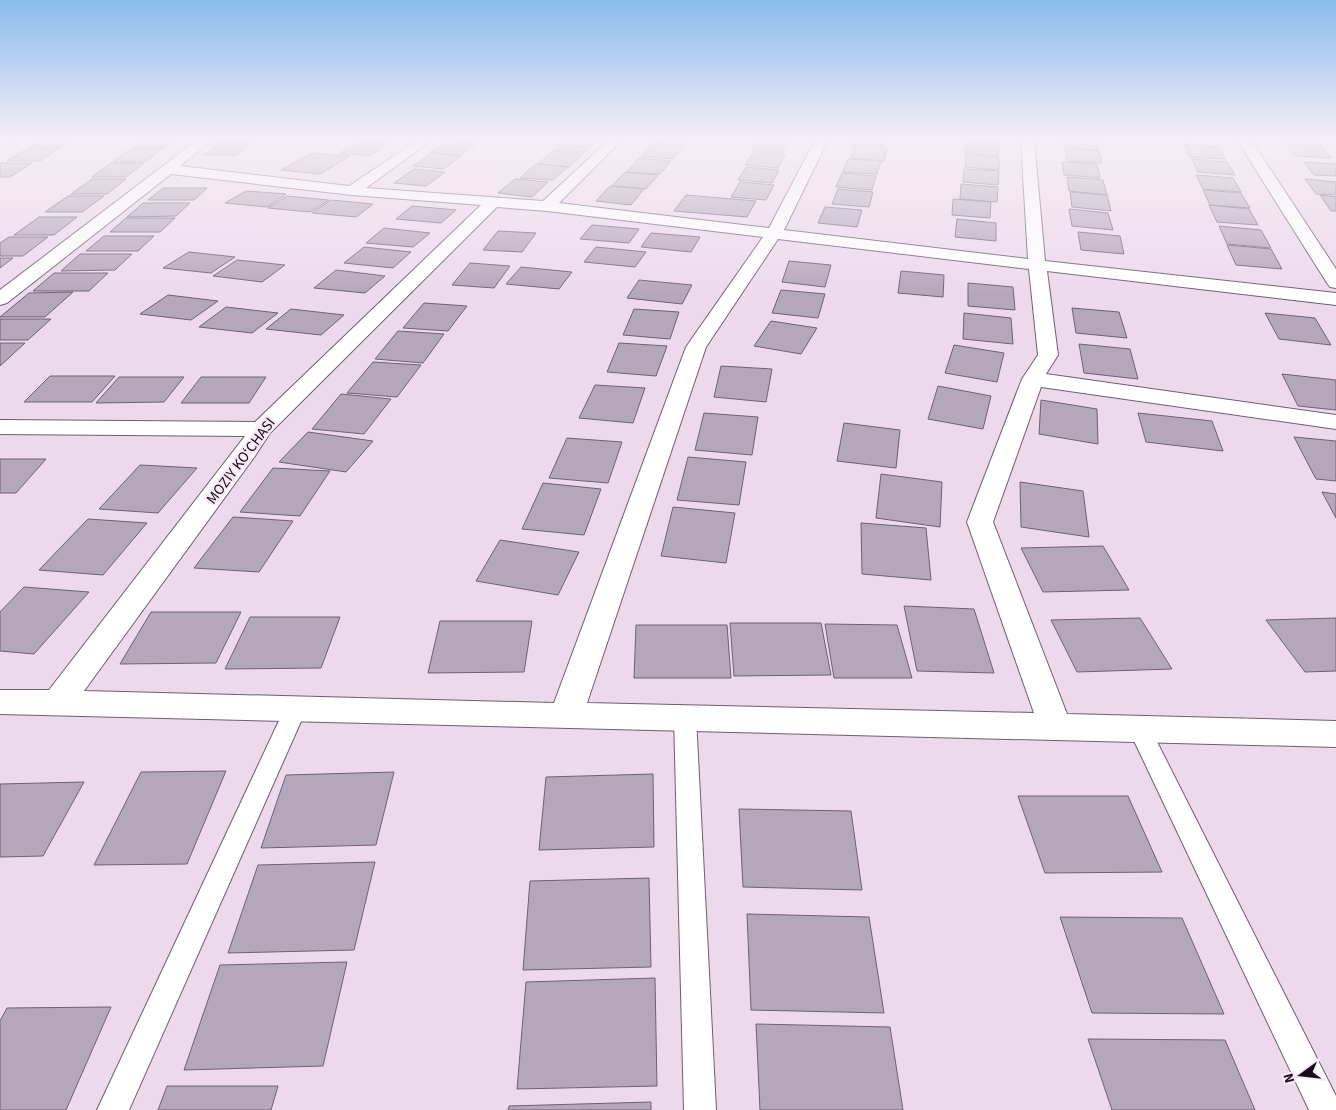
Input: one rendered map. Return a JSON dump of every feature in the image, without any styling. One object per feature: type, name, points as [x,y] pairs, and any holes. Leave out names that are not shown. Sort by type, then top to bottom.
[{"type":"street","points":[[0,299],[139,192]]},
{"type":"street","points":[[362,192],[548,206],[1037,265],[1336,298]]},
{"type":"street","points":[[548,206],[563,192]]},
{"type":"street","points":[[566,716],[696,348],[774,234],[796,192]]},
{"type":"street","points":[[1032,192],[1037,265],[1048,355],[1033,379],[980,522],[1055,726]]},
{"type":"street","points":[[1277,192],[1336,283]]},
{"type":"street","name":"MOZIY KO‘CHASI","points":[[58,702],[247,451],[262,428],[493,202]]},
{"type":"street","points":[[1033,379],[1336,422]]},
{"type":"street","points":[[0,427],[262,428]]},
{"type":"street","points":[[0,702],[1336,734]]},
{"type":"lane","points":[[113,1110],[295,710]]},
{"type":"lane","points":[[685,717],[700,1110]]},
{"type":"lane","points":[[1139,728],[1326,1110]]},
{"type":"building","points":[[74,192],[110,192],[107,194],[71,194]]},
{"type":"building","points":[[158,192],[203,192],[194,200],[148,200]]},
{"type":"building","points":[[245,192],[286,194],[267,207],[225,203]]},
{"type":"building","points":[[499,192],[538,192],[532,197],[498,193]]},
{"type":"building","points":[[605,192],[642,192],[631,205],[596,201]]},
{"type":"building","points":[[734,192],[770,192],[766,200],[731,197]]},
{"type":"building","points":[[837,192],[873,192],[869,207],[832,204]]},
{"type":"building","points":[[960,192],[998,192],[997,202],[960,199]]},
{"type":"building","points":[[1070,192],[1107,195],[1111,211],[1072,207]]},
{"type":"building","points":[[1077,192],[1106,192],[1107,195]]},
{"type":"building","points":[[1204,192],[1241,193],[1250,208],[1210,205]]},
{"type":"building","points":[[1314,192],[1336,192],[1336,195],[1316,194]]},
{"type":"building","points":[[686,195],[756,201],[747,217],[674,211]]},
{"type":"building","points":[[1320,195],[1336,197],[1336,211],[1331,211]]},
{"type":"building","points":[[68,196],[104,196],[82,212],[45,212]]},
{"type":"building","points":[[287,196],[329,200],[310,212],[268,208]]},
{"type":"building","points":[[953,199],[991,202],[990,218],[952,215]]},
{"type":"building","points":[[331,200],[373,204],[356,217],[312,213]]},
{"type":"building","points":[[143,203],[190,203],[176,216],[127,217]]},
{"type":"building","points":[[1209,205],[1249,209],[1258,225],[1217,222]]},
{"type":"building","points":[[412,206],[456,210],[441,223],[396,219]]},
{"type":"building","points":[[825,207],[862,210],[857,227],[818,223]]},
{"type":"building","points":[[1069,209],[1108,213],[1113,230],[1072,226]]},
{"type":"building","points":[[39,217],[77,217],[54,235],[14,235]]},
{"type":"building","points":[[126,218],[175,218],[160,232],[110,232]]},
{"type":"building","points":[[957,219],[996,223],[996,241],[955,237]]},
{"type":"building","points":[[592,225],[639,229],[629,243],[580,239]]},
{"type":"building","points":[[1219,226],[1261,230],[1271,248],[1227,244]]},
{"type":"building","points":[[384,228],[430,233],[413,247],[366,243]]},
{"type":"building","points":[[498,231],[536,233],[522,252],[483,250]]},
{"type":"building","points":[[1078,232],[1120,236],[1124,254],[1081,250]]},
{"type":"building","points":[[651,233],[700,237],[691,252],[641,247]]},
{"type":"building","points":[[104,236],[154,236],[138,251],[86,251]]},
{"type":"building","points":[[9,237],[48,237],[23,256],[0,256],[0,243]]},
{"type":"building","points":[[1227,245],[1271,249],[1282,269],[1236,265]]},
{"type":"building","points":[[364,247],[411,252],[393,268],[344,263]]},
{"type":"building","points":[[596,247],[646,252],[635,267],[584,262]]},
{"type":"building","points":[[189,252],[235,257],[211,273],[163,268]]},
{"type":"building","points":[[80,254],[132,254],[115,270],[61,271]]},
{"type":"building","points":[[0,258],[13,258],[0,268]]},
{"type":"building","points":[[237,260],[285,265],[262,282],[213,276]]},
{"type":"building","points":[[789,261],[831,265],[825,287],[782,282]]},
{"type":"building","points":[[470,263],[510,266],[494,288],[452,285]]},
{"type":"building","points":[[521,267],[572,272],[559,289],[506,284]]},
{"type":"building","points":[[336,270],[385,276],[365,293],[314,288]]},
{"type":"building","points":[[901,271],[944,275],[943,297],[898,293]]},
{"type":"building","points":[[54,273],[108,273],[89,291],[33,291]]},
{"type":"building","points":[[639,280],[692,285],[682,304],[627,298]]},
{"type":"building","points":[[968,283],[1013,287],[1015,310],[968,306]]},
{"type":"building","points":[[781,290],[825,294],[818,318],[772,313]]},
{"type":"building","points":[[73,292],[45,317],[0,317],[29,293]]},
{"type":"building","points":[[168,295],[218,301],[191,320],[140,314]]},
{"type":"building","points":[[424,303],[467,306],[448,331],[403,328]]},
{"type":"building","points":[[226,307],[278,313],[252,333],[199,327]]},
{"type":"building","points":[[1072,308],[1119,312],[1127,338],[1076,333]]},
{"type":"building","points":[[291,309],[344,315],[321,335],[266,329]]},
{"type":"building","points":[[634,309],[679,312],[670,339],[623,335]]},
{"type":"building","points":[[964,313],[1011,318],[1013,344],[963,339]]},
{"type":"building","points":[[1265,313],[1315,318],[1331,345],[1279,339]]},
{"type":"building","points":[[0,319],[51,319],[28,340],[0,340]]},
{"type":"building","points":[[771,321],[817,328],[801,354],[754,346]]},
{"type":"building","points":[[398,331],[444,334],[423,363],[375,359]]},
{"type":"building","points":[[0,343],[25,343],[0,366]]},
{"type":"building","points":[[619,343],[667,346],[656,376],[607,372]]},
{"type":"building","points":[[1079,344],[1130,349],[1138,379],[1084,373]]},
{"type":"building","points":[[954,345],[1004,353],[997,382],[945,373]]},
{"type":"building","points":[[373,362],[421,365],[397,397],[347,393]]},
{"type":"building","points":[[721,366],[772,369],[766,402],[714,397]]},
{"type":"building","points":[[1282,374],[1336,380],[1336,410],[1298,406]]},
{"type":"building","points":[[50,376],[115,376],[92,402],[24,402]]},
{"type":"building","points":[[119,377],[184,377],[164,402],[96,403]]},
{"type":"building","points":[[201,377],[266,377],[249,403],[181,403]]},
{"type":"building","points":[[595,385],[645,388],[633,423],[579,418]]},
{"type":"building","points":[[938,386],[991,396],[983,429],[928,419]]},
{"type":"building","points":[[341,394],[391,399],[364,434],[312,429]]},
{"type":"building","points":[[1041,400],[1097,409],[1098,444],[1039,434]]},
{"type":"building","points":[[704,413],[758,417],[752,455],[695,450]]},
{"type":"building","points":[[1138,413],[1212,421],[1223,451],[1146,442]]},
{"type":"building","points":[[844,423],[900,430],[896,468],[837,461]]},
{"type":"building","points":[[308,432],[373,441],[346,472],[279,462]]},
{"type":"building","points":[[1294,437],[1336,441],[1336,481],[1316,479]]},
{"type":"building","points":[[567,438],[622,442],[608,483],[549,478]]},
{"type":"building","points":[[688,457],[746,462],[739,505],[677,500]]},
{"type":"building","points":[[0,459],[46,459],[16,493],[0,493]]},
{"type":"building","points":[[140,465],[197,468],[158,513],[99,509]]},
{"type":"building","points":[[273,468],[330,471],[300,516],[240,512]]},
{"type":"building","points":[[881,474],[942,482],[940,527],[876,518]]},
{"type":"building","points":[[1020,482],[1083,491],[1089,537],[1021,527]]},
{"type":"building","points":[[543,483],[601,489],[584,535],[522,529]]},
{"type":"building","points":[[1322,492],[1336,494],[1336,518]]},
{"type":"building","points":[[673,507],[735,513],[726,563],[661,556]]},
{"type":"building","points":[[233,517],[293,521],[259,572],[194,568]]},
{"type":"building","points":[[88,519],[147,523],[103,575],[39,570]]},
{"type":"building","points":[[861,523],[926,528],[931,580],[862,574]]},
{"type":"building","points":[[500,540],[579,552],[558,595],[476,581]]},
{"type":"building","points":[[1103,546],[1129,590],[1043,592],[1021,548]]},
{"type":"building","points":[[24,587],[89,592],[34,654],[0,651],[0,612]]},
{"type":"building","points":[[904,606],[974,609],[994,673],[917,671]]},
{"type":"building","points":[[151,612],[241,612],[216,663],[120,664]]},
{"type":"building","points":[[250,617],[340,617],[321,668],[225,669]]},
{"type":"building","points":[[1140,618],[1172,669],[1077,672],[1051,620]]},
{"type":"building","points":[[1336,618],[1336,671],[1305,672],[1266,620]]},
{"type":"building","points":[[440,621],[532,621],[524,672],[428,673]]},
{"type":"building","points":[[730,623],[821,623],[831,675],[734,676]]},
{"type":"building","points":[[825,624],[897,625],[912,678],[834,678]]},
{"type":"building","points":[[636,625],[727,625],[731,678],[634,678]]},
{"type":"building","points":[[226,771],[187,864],[94,865],[141,772]]},
{"type":"building","points":[[394,772],[376,845],[261,848],[286,775]]},
{"type":"building","points":[[653,774],[654,847],[539,850],[546,777]]},
{"type":"building","points":[[84,782],[43,856],[0,857],[0,784]]},
{"type":"building","points":[[1018,796],[1128,796],[1162,872],[1045,873]]},
{"type":"building","points":[[739,809],[851,811],[862,890],[743,887]]},
{"type":"building","points":[[375,862],[354,950],[228,953],[258,865]]},
{"type":"building","points":[[649,878],[651,967],[523,970],[530,881]]},
{"type":"building","points":[[747,914],[869,917],[884,1013],[751,1010]]},
{"type":"building","points":[[1060,917],[1182,918],[1224,1014],[1092,1013]]},
{"type":"building","points":[[347,962],[323,1066],[184,1070],[220,965]]},
{"type":"building","points":[[655,978],[657,1086],[517,1089],[526,982]]},
{"type":"building","points":[[111,1007],[66,1110],[0,1110],[0,1021],[7,1008]]},
{"type":"building","points":[[756,1024],[890,1027],[903,1110],[760,1110]]},
{"type":"building","points":[[1088,1039],[1225,1040],[1255,1110],[1112,1110]]},
{"type":"building","points":[[167,1086],[278,1086],[271,1110],[158,1110]]},
{"type":"building","points":[[651,1102],[651,1110],[508,1110],[509,1106]]}]
